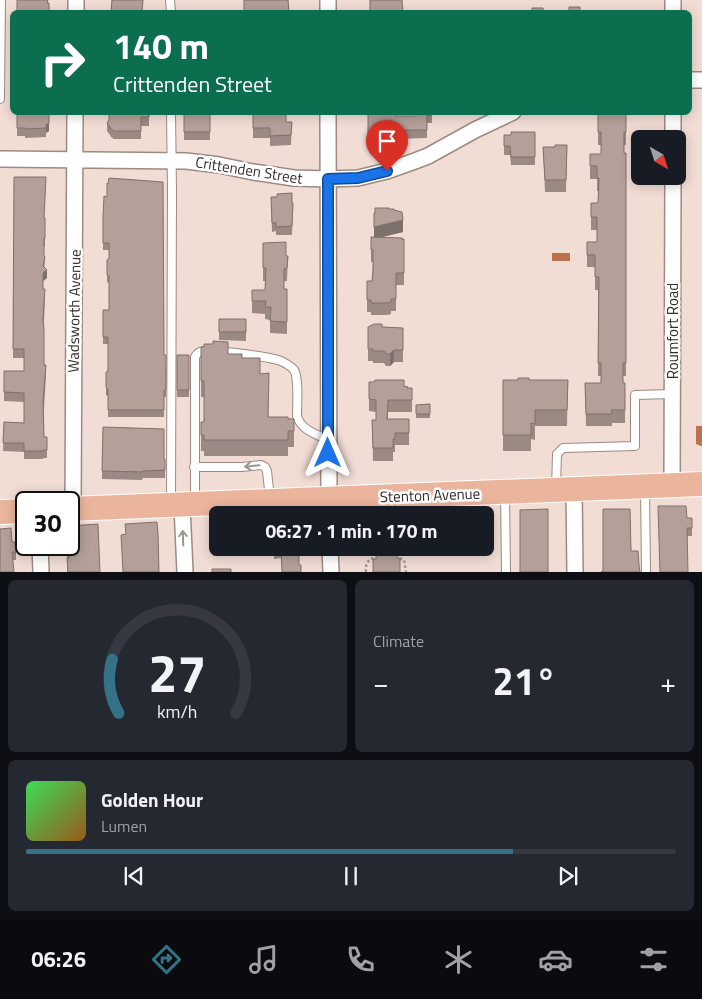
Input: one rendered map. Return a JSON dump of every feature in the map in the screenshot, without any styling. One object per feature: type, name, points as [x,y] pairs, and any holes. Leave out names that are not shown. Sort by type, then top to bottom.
[{"type":"main road","name":"Stenton Avenue","points":[[341,506],[505,492],[702,484]]},
{"type":"main road","name":"Stenton Avenue","points":[[80,509],[270,501],[319,506]]},
{"type":"main road","points":[[0,512],[15,511]]},
{"type":"street","name":"Wadsworth Avenue","points":[[71,491],[76,115]]},
{"type":"street","points":[[328,115],[329,506]]},
{"type":"street","name":"Crittenden Street","points":[[0,159],[171,160],[210,164],[284,177],[328,179],[368,176],[401,167],[428,156],[507,115]]},
{"type":"street","points":[[673,115],[673,130]]},
{"type":"street","name":"Roumfort Road","points":[[672,485],[673,185]]},
{"type":"street","points":[[565,489],[575,572]]},
{"type":"street","points":[[183,504],[184,572]]},
{"type":"street","points":[[40,556],[41,572]]},
{"type":"street","points":[[330,556],[331,572]]},
{"type":"lane","points":[[0,99],[1,0]]},
{"type":"lane","points":[[171,115],[183,504]]},
{"type":"lane","points":[[183,504],[194,467],[195,357],[202,351],[231,352],[271,358],[283,362],[294,370],[297,377],[297,416],[299,422],[302,427],[328,440]]},
{"type":"lane","points":[[565,489],[557,454],[563,448],[635,446],[635,394],[672,394]]},
{"type":"lane","points":[[194,467],[261,465],[267,471],[270,501]]},
{"type":"lane","points":[[645,486],[646,572]]},
{"type":"lane","points":[[505,492],[506,572]]},
{"type":"path","points":[[366,572],[369,560],[382,557]]},
{"type":"path","points":[[389,557],[402,559],[405,563],[406,572]]},
{"type":"shaded area","points":[[552,253],[570,253],[570,261],[552,261]]},
{"type":"shaded area","points":[[696,426],[702,426],[702,446],[696,444]]},
{"type":"building","points":[[17,0],[48,0],[47,3],[49,3],[49,10],[17,10]]},
{"type":"building","points":[[112,0],[143,0],[142,10],[111,10]]},
{"type":"building","points":[[244,0],[288,0],[289,10],[244,10]]},
{"type":"building","points":[[370,0],[402,0],[403,10],[370,10]]},
{"type":"building","points":[[569,7],[580,7],[580,10],[569,10]]},
{"type":"building","points":[[532,8],[543,8],[543,10],[532,10]]},
{"type":"building","points":[[17,115],[49,115],[49,123],[46,125],[46,128],[17,128]]},
{"type":"building","points":[[109,115],[149,115],[149,117],[141,117],[141,131],[114,131],[107,123]]},
{"type":"building","points":[[184,115],[210,115],[210,132],[184,132]]},
{"type":"building","points":[[253,115],[286,115],[286,122],[292,122],[291,135],[270,136],[270,128],[253,128]]},
{"type":"building","points":[[368,115],[427,115],[427,130],[397,130],[397,139],[368,138]]},
{"type":"building","points":[[598,115],[626,115],[624,153],[626,153],[626,363],[623,363],[625,410],[611,410],[612,414],[586,414],[585,383],[601,383],[601,363],[598,363],[599,277],[595,277],[595,255],[587,255],[587,242],[597,242],[597,217],[591,217],[591,203],[598,203],[599,178],[597,178],[597,166],[590,166],[590,154],[601,154],[601,132],[598,132]]},
{"type":"building","points":[[511,132],[535,132],[535,157],[511,157],[510,146],[504,146],[504,135],[511,135]]},
{"type":"building","points":[[555,145],[567,145],[566,180],[545,180],[543,147],[555,147]]},
{"type":"building","points":[[14,177],[46,177],[45,257],[43,266],[47,270],[43,273],[43,289],[45,289],[43,319],[44,365],[46,365],[43,402],[44,437],[47,437],[47,450],[43,451],[24,451],[24,443],[3,443],[4,422],[24,423],[24,393],[4,392],[4,371],[24,371],[24,349],[13,349]]},
{"type":"building","points":[[109,178],[163,182],[164,355],[166,355],[164,410],[108,410],[106,372],[108,371],[108,337],[103,337],[103,310],[109,310],[107,260],[109,258],[109,243],[103,243],[103,216],[104,196],[107,197]]},
{"type":"building","points":[[292,193],[292,226],[276,227],[276,223],[272,223],[271,197],[277,197],[277,194]]},
{"type":"building","points":[[375,208],[389,208],[402,212],[403,220],[374,227]]},
{"type":"building","points":[[371,237],[404,239],[404,273],[396,273],[396,299],[391,299],[391,302],[371,303],[371,300],[367,300],[367,281],[372,281],[373,271]]},
{"type":"building","points":[[286,242],[286,256],[288,256],[287,268],[284,269],[284,289],[287,289],[287,322],[270,321],[271,307],[265,307],[266,301],[252,301],[252,290],[265,290],[266,268],[263,268],[263,243]]},
{"type":"building","points":[[219,319],[246,319],[246,332],[219,332]]},
{"type":"building","points":[[374,324],[382,324],[382,327],[403,328],[403,350],[394,350],[390,354],[386,354],[384,351],[368,349],[368,327]]},
{"type":"building","points":[[213,341],[228,342],[228,354],[242,354],[242,358],[260,358],[260,374],[269,373],[268,417],[288,417],[288,419],[294,419],[294,431],[288,431],[288,440],[204,440],[204,435],[201,435],[201,422],[204,422],[204,381],[201,381],[201,347],[204,347],[204,344],[213,344]]},
{"type":"building","points":[[177,355],[189,355],[189,390],[177,390]]},
{"type":"building","points":[[518,378],[529,378],[529,380],[568,380],[567,410],[535,410],[535,424],[531,423],[531,435],[503,435],[503,380],[518,380]]},
{"type":"building","points":[[375,380],[404,380],[404,386],[412,388],[412,400],[388,400],[387,419],[409,419],[409,433],[395,433],[393,448],[373,448],[372,420],[376,420],[376,400],[369,399],[369,382],[374,382]]},
{"type":"building","points":[[430,404],[430,414],[416,414],[416,405]]},
{"type":"building","points":[[103,427],[164,429],[165,470],[142,472],[102,471]]},
{"type":"building","points":[[658,506],[686,506],[687,518],[692,518],[692,528],[687,528],[688,572],[660,572]]},
{"type":"building","points":[[548,509],[548,572],[520,572],[520,510]]},
{"type":"building","points":[[603,509],[630,509],[631,551],[638,551],[640,572],[601,572],[603,571]]},
{"type":"building","points":[[157,522],[159,572],[123,572],[121,535],[126,534],[125,524]]},
{"type":"building","points":[[98,524],[100,572],[68,572],[67,558],[69,558],[69,556],[80,556],[80,525]]},
{"type":"building","points":[[11,528],[12,542],[15,542],[15,552],[12,552],[14,572],[0,572],[0,529]]},
{"type":"building","points":[[281,556],[299,556],[301,572],[282,572]]},
{"type":"building","points":[[376,556],[397,556],[397,558],[400,558],[400,572],[373,572],[373,559],[376,559]]},
{"type":"building","points":[[212,569],[231,569],[231,572],[212,572]]},
{"type":"route","points":[[328,453],[328,179],[358,178],[387,171]]}]
